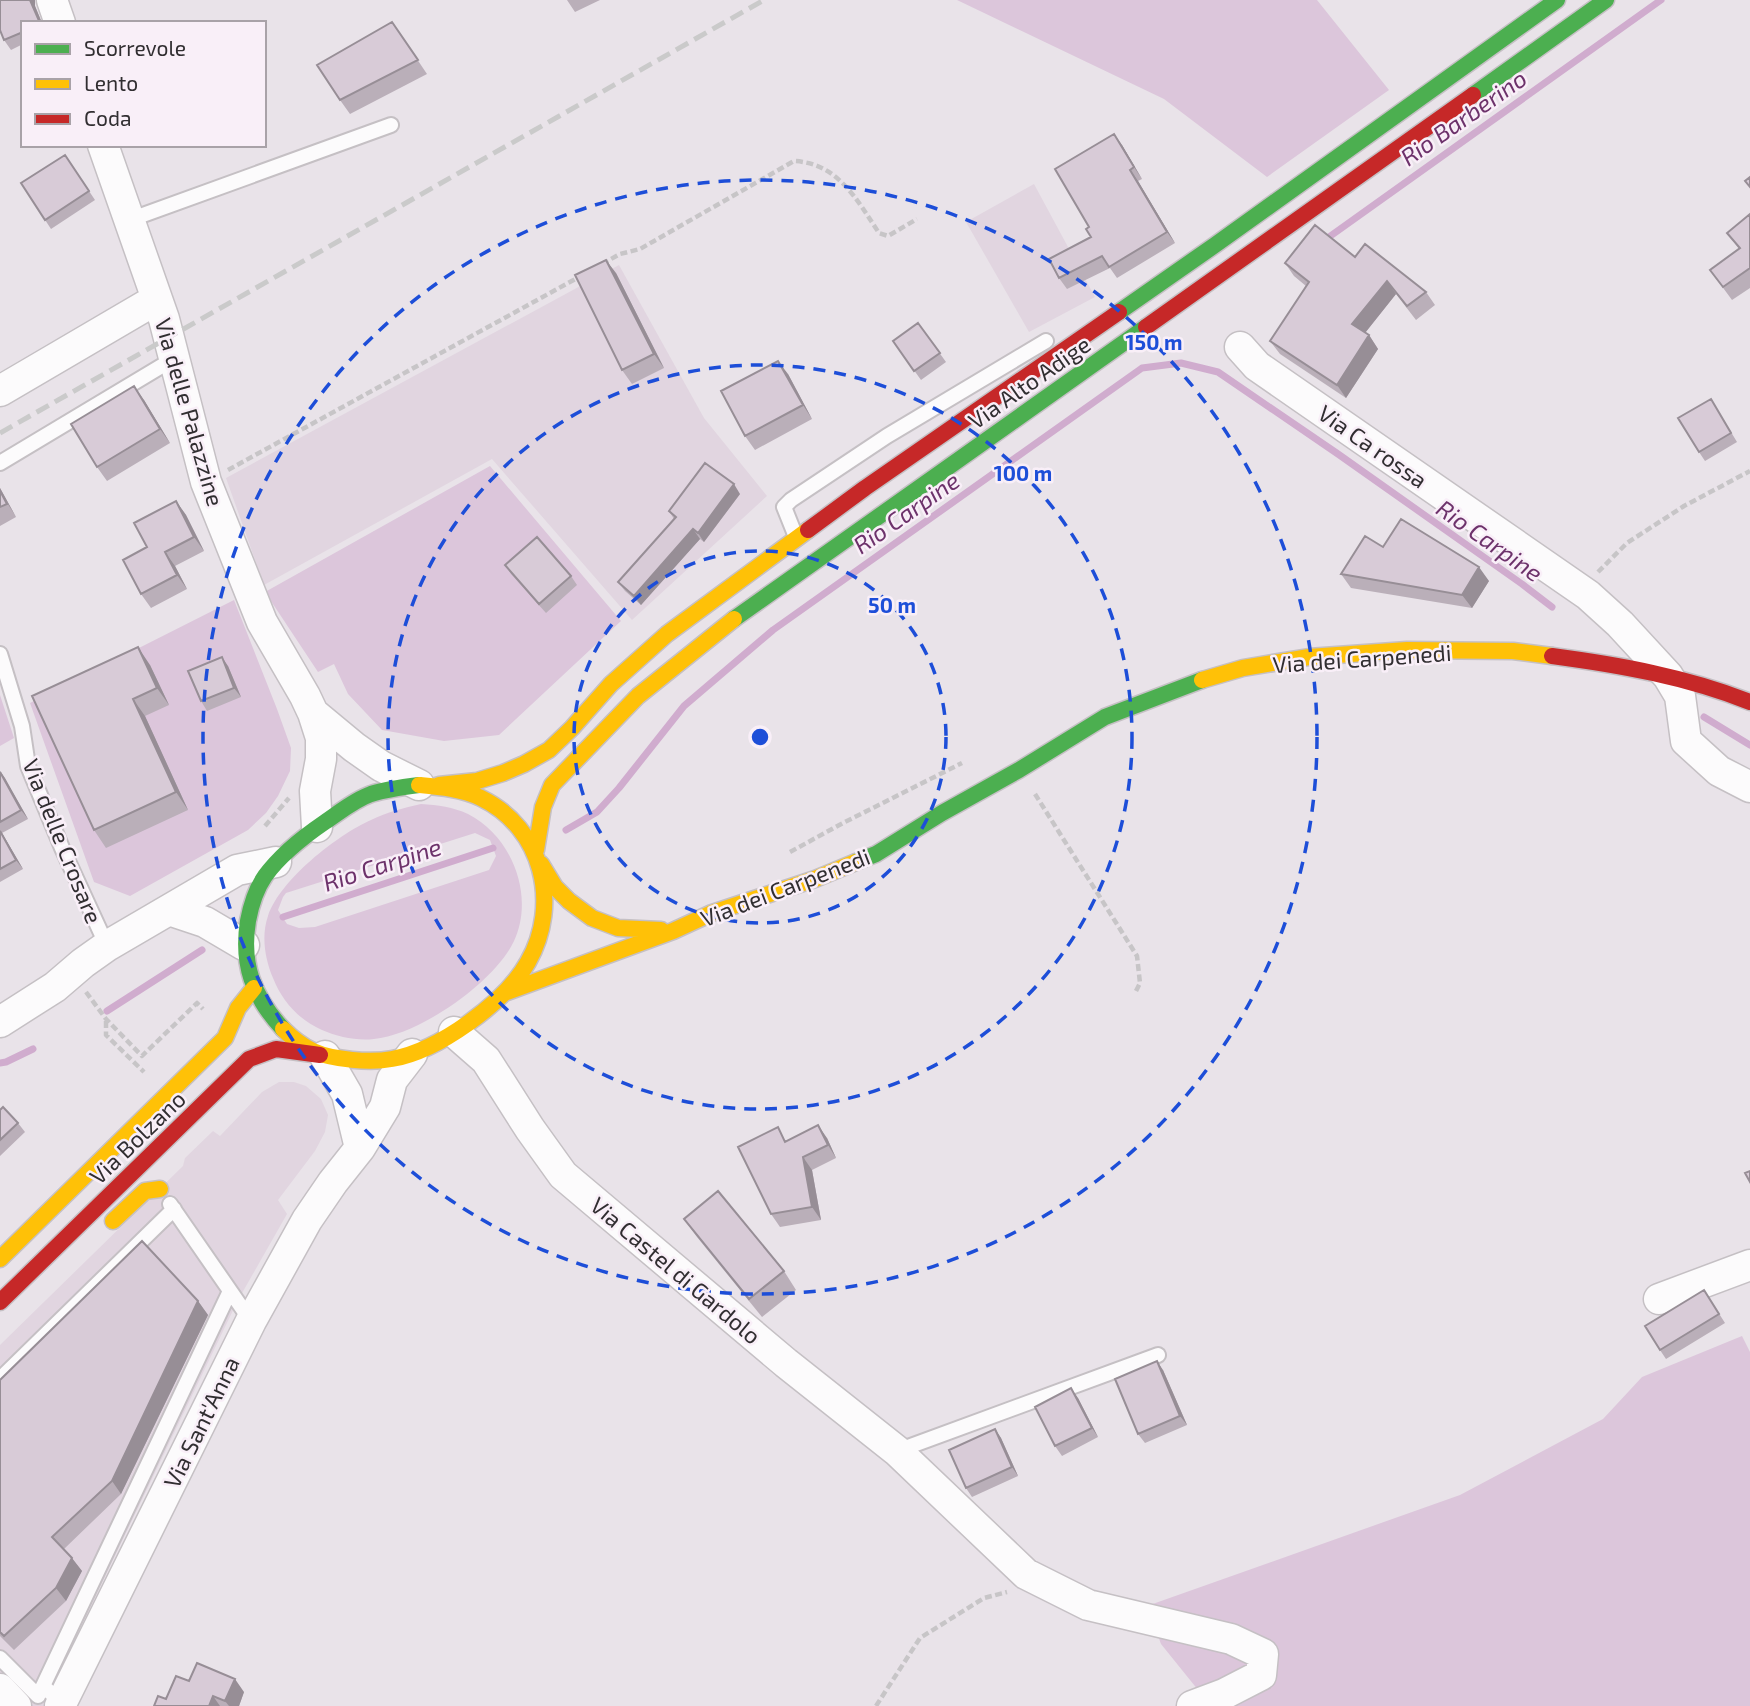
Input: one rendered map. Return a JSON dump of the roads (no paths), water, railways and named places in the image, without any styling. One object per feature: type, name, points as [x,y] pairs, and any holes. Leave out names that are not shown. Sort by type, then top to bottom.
[{"type":"main road","name":"Via Alto Adige","points":[[244,945],[259,885],[276,862],[317,827],[376,792],[477,781],[524,764],[549,750],[611,684],[667,634],[796,538],[1215,245],[1557,0]]},
{"type":"main road","name":"Via Alto Adige","points":[[538,856],[543,807],[552,785],[638,696],[722,628],[1606,0]]},
{"type":"main road","name":"Via dei Carpenedi","points":[[498,998],[673,931],[712,913],[815,879],[876,853],[1105,717],[1190,684],[1243,668],[1308,657],[1407,650],[1513,651],[1604,663],[1668,676]]},
{"type":"main road","points":[[1668,676],[1750,702]]},
{"type":"main road","name":"Via dei Carpenedi","points":[[429,785],[467,792],[498,807],[519,825],[555,887],[592,918],[618,928],[673,931]]},
{"type":"main road","points":[[498,998],[522,973],[534,951],[543,922],[546,891],[538,856]]},
{"type":"main road","points":[[244,945],[254,988],[275,1022],[298,1042],[325,1056]]},
{"type":"main road","name":"Via Bolzano","points":[[0,1259],[225,1038],[238,1008],[254,988]]},
{"type":"main road","name":"Via Bolzano","points":[[0,1302],[249,1059],[276,1049],[346,1059],[390,1060],[412,1054],[454,1032],[498,998]]},
{"type":"main road","points":[[105,1229],[145,1191],[160,1189]]},
{"type":"main road","points":[[0,1302],[34,1290]]},
{"type":"street","points":[[52,0],[59,21]]},
{"type":"street","name":"Via delle Palazzine","points":[[104,147],[157,299],[206,482],[262,622],[313,713],[321,738],[321,759],[315,791],[317,827]]},
{"type":"street","name":"Via delle Palazzine","points":[[0,391],[157,299]]},
{"type":"street","name":"Via Ca rossa","points":[[1240,347],[1256,366],[1588,595],[1620,624],[1668,676]]},
{"type":"street","points":[[1668,676],[1680,696],[1686,741],[1718,771],[1750,787]]},
{"type":"street","name":"Via delle Palazzine","points":[[313,713],[381,766],[429,785]]},
{"type":"street","name":"Via delle Crosare","points":[[0,1022],[55,987],[107,946],[237,870],[276,862]]},
{"type":"street","points":[[169,910],[205,922],[244,945]]},
{"type":"street","points":[[486,1060],[498,998]]},
{"type":"street","name":"Via Castel di Gardolo","points":[[454,1032],[486,1060],[563,1175],[786,1363],[897,1451],[1026,1574],[1088,1605],[1231,1639],[1263,1654],[1261,1675],[1224,1695],[1192,1706]]},
{"type":"street","name":"Via Sant'Anna","points":[[55,1698],[251,1321],[307,1220],[360,1148],[385,1107],[392,1080],[412,1054]]},
{"type":"street","points":[[325,1056],[347,1094],[360,1148]]},
{"type":"street","points":[[1659,1299],[1750,1265]]},
{"type":"street","points":[[0,1689],[16,1706]]},
{"type":"lane","points":[[129,220],[391,125]]},
{"type":"lane","points":[[796,538],[784,507],[791,500],[887,436],[1047,340],[1082,337]]},
{"type":"lane","points":[[0,463],[174,358]]},
{"type":"lane","name":"Via delle Crosare","points":[[0,654],[22,726],[28,766],[107,946]]},
{"type":"lane","points":[[160,1189],[251,1321]]},
{"type":"lane","points":[[0,1379],[174,1209]]},
{"type":"lane","points":[[0,1658],[38,1696],[55,1698],[230,1292]]},
{"type":"lane","points":[[897,1451],[1158,1354]]},
{"type":"waterway","name":"Rio Barberino","points":[[1322,242],[1661,0]]},
{"type":"waterway","name":"Rio Carpine","points":[[566,830],[597,812],[684,706],[773,630],[1142,368],[1181,363],[1218,372],[1552,607]]},
{"type":"waterway","name":"Rio Carpine","points":[[1704,717],[1750,745]]},
{"type":"waterway","name":"Rio Carpine","points":[[283,917],[493,848]]},
{"type":"waterway","name":"Rio Carpine","points":[[107,1011],[202,950]]},
{"type":"waterway","name":"Rio Carpine","points":[[0,1063],[33,1049]]},
{"type":"railway","points":[[0,433],[764,0]]}]
